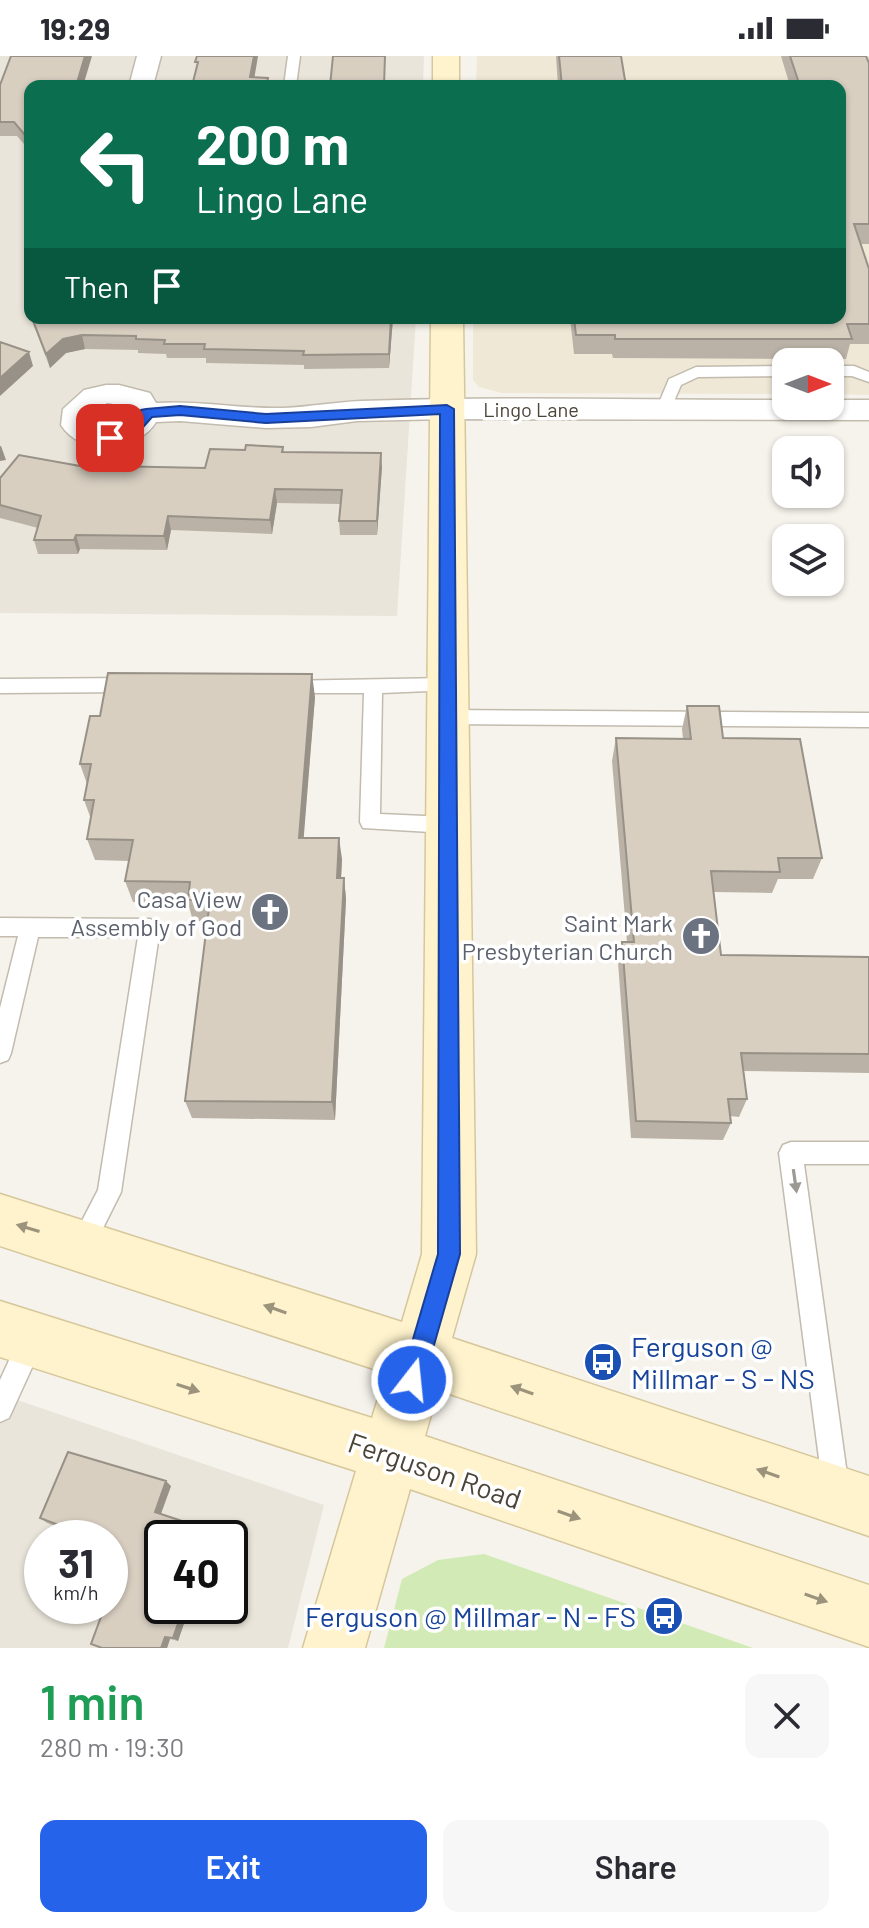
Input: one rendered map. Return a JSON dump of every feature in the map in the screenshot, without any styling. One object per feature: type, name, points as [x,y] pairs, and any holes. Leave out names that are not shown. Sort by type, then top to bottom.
[{"type":"street","points":[[143,80],[149,56]]},
{"type":"street","points":[[446,56],[446,80]]},
{"type":"street","points":[[334,1648],[449,1254],[447,324]]},
{"type":"street","name":"Lingo Lane","points":[[146,413],[180,411],[266,418],[447,409],[869,410]]},
{"type":"street","points":[[0,1220],[82,1244],[853,1501]]},
{"type":"street","name":"Ferguson Road","points":[[16,1334],[390,1453],[869,1616]]},
{"type":"lane","points":[[291,80],[294,56]]},
{"type":"lane","points":[[664,410],[674,382],[696,372],[772,371]]},
{"type":"lane","points":[[844,371],[869,377]]},
{"type":"lane","points":[[0,686],[155,685]]},
{"type":"lane","points":[[264,686],[373,686],[447,701],[869,720]]},
{"type":"lane","points":[[373,686],[370,822],[447,825]]},
{"type":"lane","points":[[0,927],[150,928],[109,1192],[82,1244]]},
{"type":"lane","points":[[0,1053],[30,928]]},
{"type":"lane","points":[[853,1501],[791,1153],[869,1153]]},
{"type":"lane","points":[[0,1409],[16,1334]]},
{"type":"shaded area","points":[[0,56],[424,56],[423,80],[24,80],[24,324],[416,324],[397,616],[0,613]]},
{"type":"shaded area","points":[[477,56],[869,56],[869,395],[844,394],[844,348],[772,348],[772,394],[502,393],[479,387],[473,380],[473,324],[846,324],[846,80],[476,80]]},
{"type":"shaded area","points":[[0,1394],[324,1505],[288,1648],[0,1648]]},
{"type":"green space","points":[[484,1554],[753,1648],[384,1648],[402,1579],[438,1560]]},
{"type":"building","points":[[11,56],[85,56],[78,80],[24,80],[24,134],[14,122],[0,122],[0,85]]},
{"type":"building","points":[[197,56],[254,56],[250,77],[268,78],[194,80],[198,62],[195,62]]},
{"type":"building","points":[[333,56],[385,56],[384,80],[331,80]]},
{"type":"building","points":[[559,56],[621,56],[625,80],[561,80]]},
{"type":"building","points":[[790,56],[866,56],[869,63],[869,224],[854,224],[869,269],[869,324],[847,324],[852,339],[615,339],[615,335],[576,335],[575,324],[846,324],[846,80],[798,80]]},
{"type":"building","points":[[34,324],[391,324],[389,354],[303,355],[304,351],[204,349],[205,344],[164,344],[165,340],[136,339],[136,336],[82,335],[63,339],[46,354]]},
{"type":"building","points":[[0,342],[29,352],[0,378]]},
{"type":"building","points":[[246,445],[283,447],[282,452],[381,453],[377,521],[339,521],[342,490],[275,489],[270,520],[168,516],[164,536],[76,535],[74,540],[34,540],[41,516],[0,505],[0,478],[19,455],[108,471],[109,466],[205,468],[210,449],[245,450]]},
{"type":"building","name":"Casa View Assembly of God","points":[[108,673],[312,674],[299,838],[339,838],[337,878],[344,878],[332,1102],[185,1101],[210,900],[188,900],[190,882],[125,881],[133,840],[87,839],[94,800],[84,800],[91,764],[80,764],[90,716],[100,716]]},
{"type":"building","name":"Saint Mark Presbyterian Church","points":[[687,706],[719,706],[723,738],[800,739],[822,858],[778,858],[780,872],[711,871],[721,955],[869,957],[869,1054],[741,1053],[747,1099],[728,1099],[731,1123],[636,1121],[622,942],[634,942],[616,738],[691,739]]},
{"type":"building","points":[[68,1452],[166,1481],[155,1512],[179,1520],[144,1520],[144,1624],[178,1624],[173,1638],[165,1637],[161,1648],[102,1648],[91,1644],[98,1624],[128,1624],[128,1520],[40,1518]]},
{"type":"place","name":"Casa View Assembly of God","points":[[270,912]]},
{"type":"place","name":"Saint Mark Presbyterian Church","points":[[701,936]]},
{"type":"place","name":"Ferguson @ Millmar - S - NS","points":[[603,1362]]},
{"type":"place","name":"Ferguson @ Millmar - N - FS","points":[[664,1616]]},
{"type":"route","points":[[110,438],[131,432],[144,420],[146,413],[180,411],[266,418],[311,417],[357,411],[447,409],[449,1254],[412,1380]]}]
